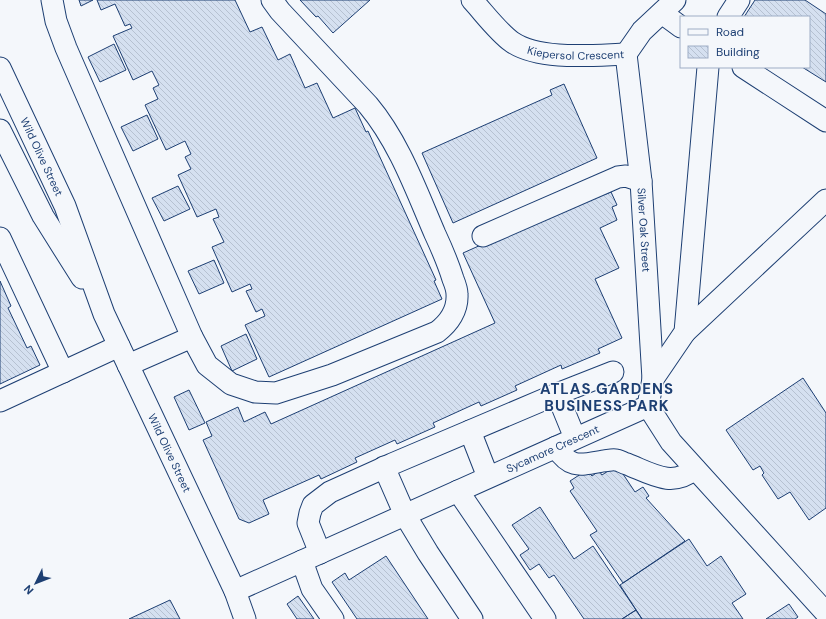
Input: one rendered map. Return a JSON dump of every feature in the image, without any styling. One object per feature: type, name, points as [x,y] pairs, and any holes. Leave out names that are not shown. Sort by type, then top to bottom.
[{"type":"street","points":[[52,0],[56,21],[66,48],[192,337],[207,365],[231,384],[255,392],[276,393],[332,375],[437,332],[451,317],[456,307],[458,293],[448,262],[404,162],[381,120],[272,0]]},
{"type":"street","name":"Kiepersol Crescent","points":[[472,0],[511,41],[521,47],[541,53],[584,56],[626,54],[642,31],[668,6]]},
{"type":"street","points":[[729,16],[739,0]]},
{"type":"street","points":[[668,6],[680,25]]},
{"type":"street","name":"Silver Oak Street","points":[[626,54],[641,181],[653,379],[648,406]]},
{"type":"street","points":[[685,332],[708,68]]},
{"type":"street","points":[[745,68],[826,121]]},
{"type":"street","name":"Wild Olive Street","points":[[3,77],[65,206],[104,314],[235,591]]},
{"type":"street","name":"Wild Olive Street","points":[[0,130],[43,216],[104,314]]},
{"type":"street","points":[[483,236],[618,177],[626,176],[641,181]]},
{"type":"street","points":[[653,379],[685,332],[826,200]]},
{"type":"street","points":[[0,238],[63,372]]},
{"type":"street","points":[[128,365],[192,337]]},
{"type":"street","points":[[0,401],[119,346]]},
{"type":"street","points":[[332,619],[312,589],[308,524],[313,505],[330,492],[384,467],[470,430],[613,372]]},
{"type":"street","points":[[557,394],[575,438]]},
{"type":"street","points":[[648,406],[671,442],[826,613]]},
{"type":"street","name":"Sycamore Crescent","points":[[235,591],[648,406]]},
{"type":"street","points":[[470,430],[488,477]]},
{"type":"street","points":[[556,447],[564,459],[576,464],[615,460],[670,479],[683,477],[695,469]]},
{"type":"street","points":[[384,467],[404,515],[472,619]]},
{"type":"street","points":[[458,491],[545,619]]},
{"type":"street","points":[[235,591],[245,619]]},
{"type":"building","points":[[79,0],[93,0],[81,6]]},
{"type":"building","points":[[97,0],[235,0],[250,32],[262,27],[278,60],[290,54],[305,88],[317,83],[333,118],[355,108],[366,132],[368,131],[436,280],[434,281],[442,299],[269,377],[245,325],[265,316],[262,309],[256,312],[246,291],[252,289],[250,284],[232,292],[212,247],[224,242],[213,219],[219,217],[216,209],[197,217],[178,175],[191,169],[185,157],[191,154],[185,141],[166,150],[145,105],[158,99],[153,88],[159,85],[152,71],[133,80],[113,36],[132,28],[130,24],[125,26],[115,4],[101,10]]},
{"type":"building","points":[[300,0],[370,0],[333,33],[318,16],[316,17]]},
{"type":"building","points":[[755,0],[805,0],[826,14],[826,82],[804,68],[810,68],[810,16],[745,16]]},
{"type":"building","points":[[114,44],[126,70],[100,82],[88,57]]},
{"type":"building","points":[[564,84],[597,158],[453,223],[422,153],[552,95],[550,90]]},
{"type":"building","points":[[147,115],[158,139],[133,151],[121,127]]},
{"type":"building","points":[[178,186],[190,209],[164,221],[152,198]]},
{"type":"building","points":[[604,190],[606,194],[611,192],[617,205],[612,207],[617,220],[600,228],[619,268],[595,279],[622,338],[598,349],[600,353],[562,369],[561,365],[515,386],[517,390],[481,406],[479,402],[433,423],[435,427],[397,444],[395,440],[355,458],[357,462],[321,479],[319,475],[263,500],[269,514],[249,523],[239,519],[203,440],[212,436],[206,422],[238,407],[244,422],[265,412],[271,424],[495,323],[463,253]]},
{"type":"building","points":[[214,260],[224,283],[199,294],[188,271]]},
{"type":"building","points":[[0,281],[11,306],[8,308],[27,348],[31,346],[40,365],[0,384]]},
{"type":"building","points":[[246,334],[257,359],[232,371],[221,346]]},
{"type":"building","points":[[803,378],[826,413],[826,508],[809,520],[790,492],[778,499],[762,475],[764,473],[760,466],[753,470],[726,430]]},
{"type":"building","points":[[189,390],[205,423],[189,430],[174,397]]},
{"type":"building","points":[[617,465],[635,492],[643,487],[649,496],[646,498],[685,541],[623,583],[590,535],[597,531],[570,491],[574,488],[570,481],[587,470],[592,476],[599,471],[602,475]]},
{"type":"building","points":[[540,507],[574,559],[593,546],[636,610],[622,619],[584,619],[554,575],[549,578],[539,564],[530,570],[520,555],[529,549],[512,525]]},
{"type":"building","points":[[689,539],[707,566],[721,556],[746,594],[732,603],[743,619],[642,619],[620,585]]},
{"type":"building","points":[[386,556],[428,619],[357,619],[332,582],[345,573],[349,580]]},
{"type":"building","points":[[298,596],[314,619],[297,619],[287,604]]},
{"type":"building","points":[[170,600],[180,619],[129,619]]},
{"type":"building","points":[[789,604],[798,617],[795,619],[766,619]]},
{"type":"building","points":[[636,610],[642,619],[622,619]]},
{"type":"district","name":"ATLAS GARDENS BUSINESS PARK","points":[[607,398]]}]
